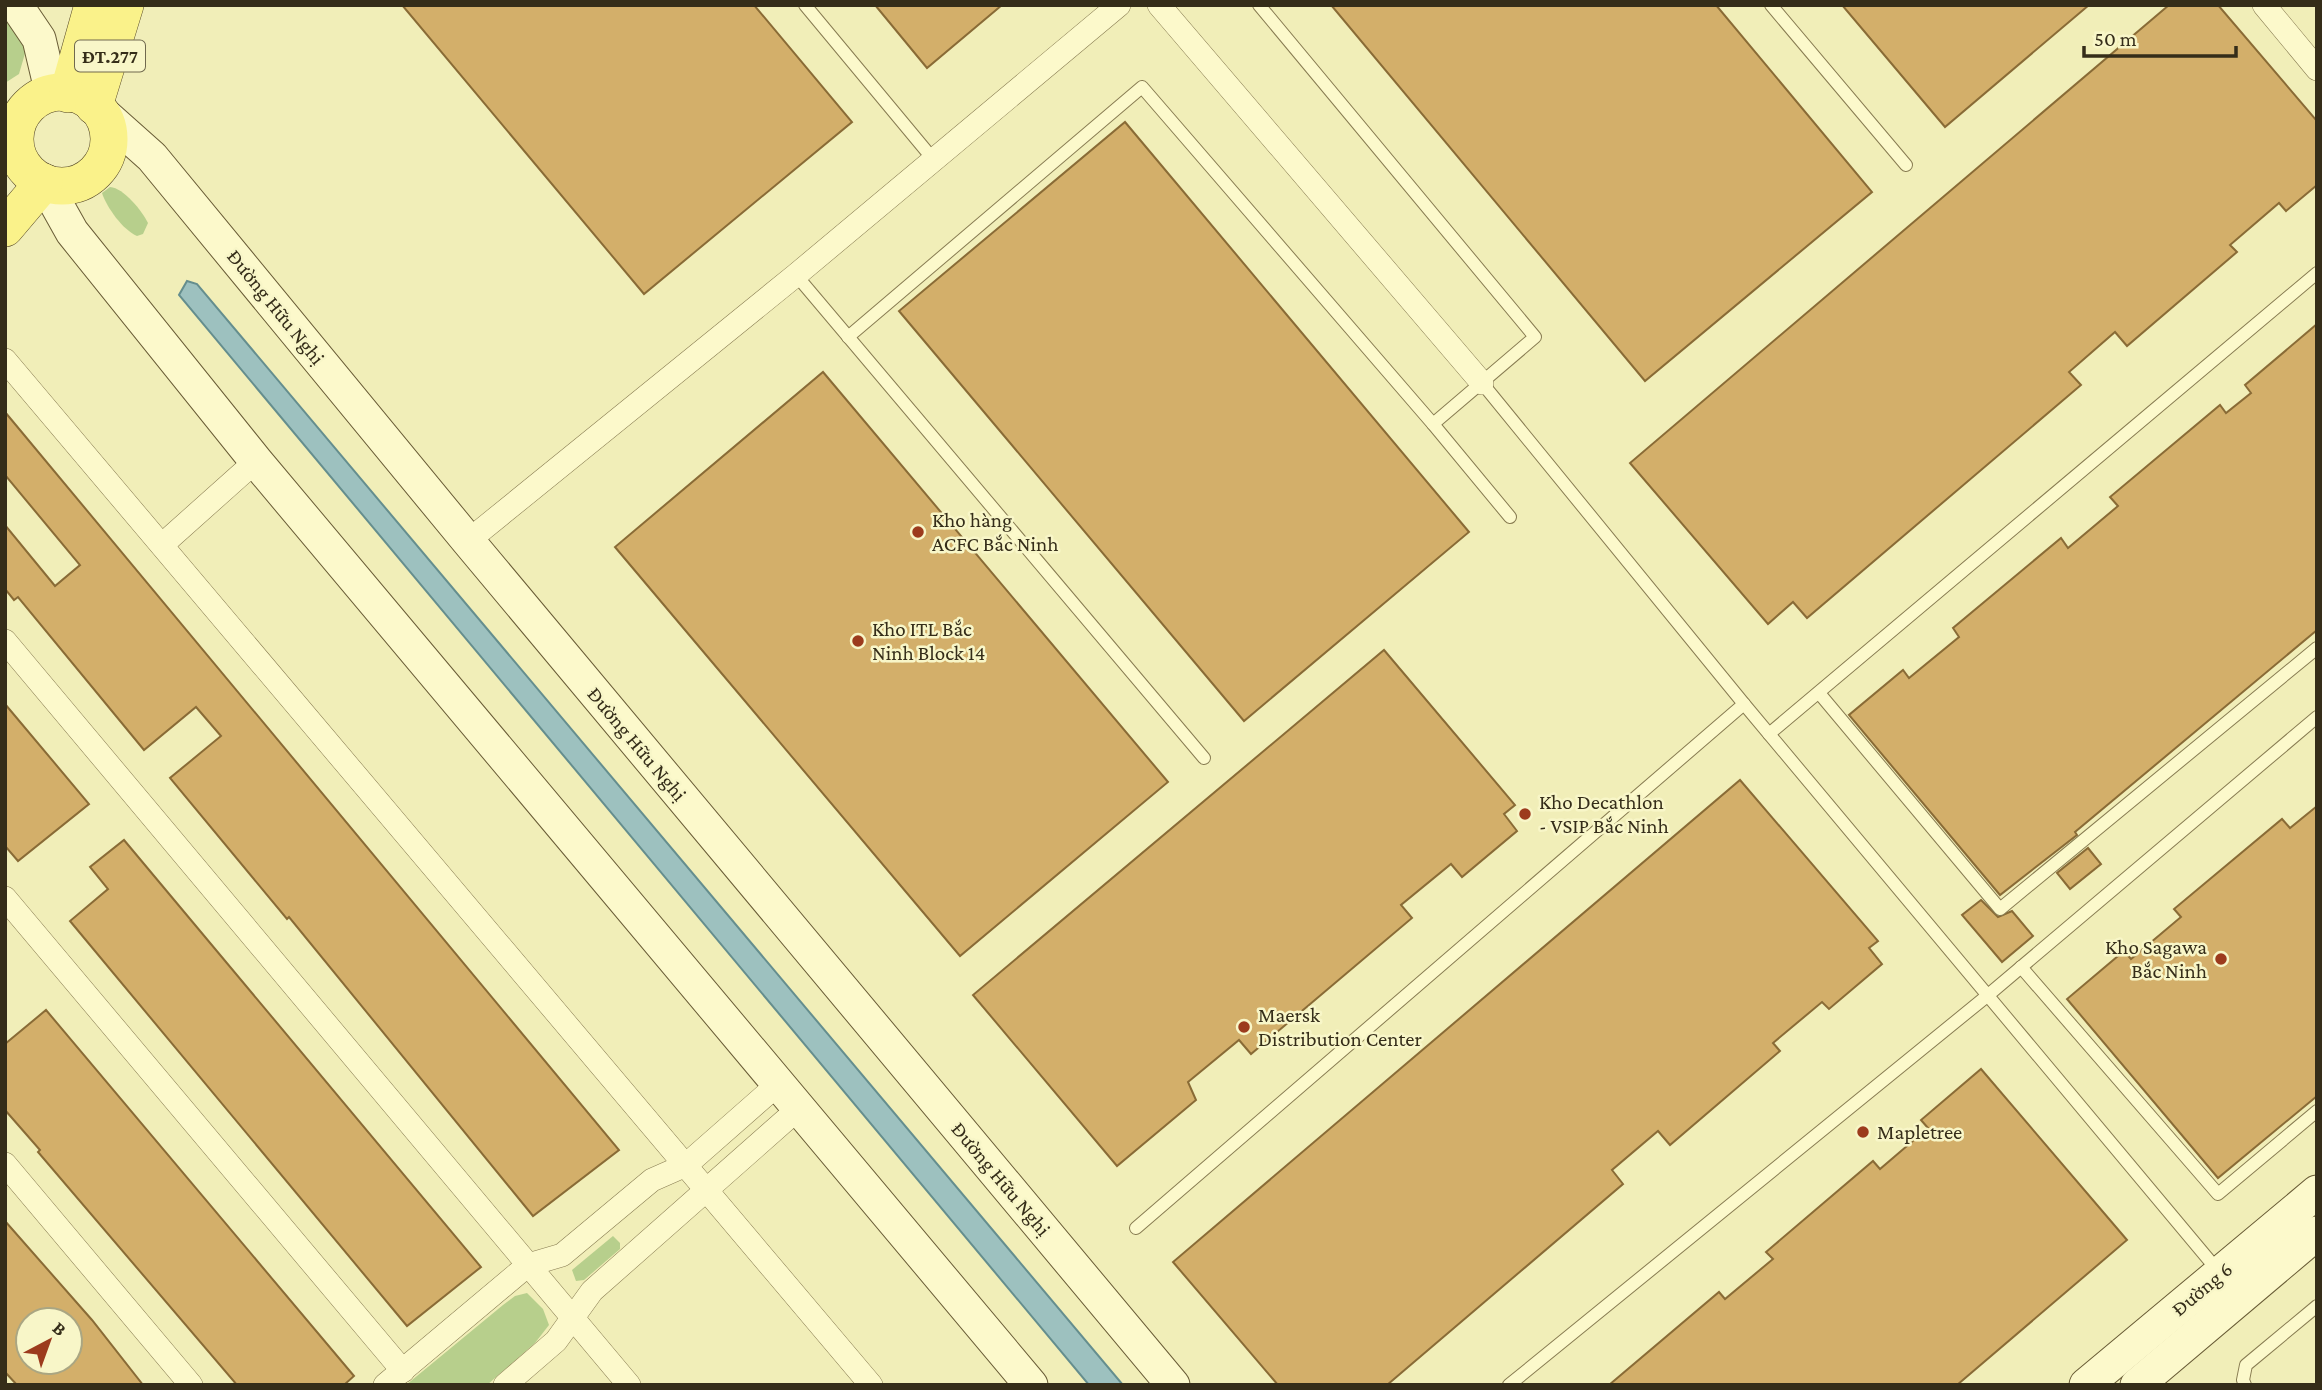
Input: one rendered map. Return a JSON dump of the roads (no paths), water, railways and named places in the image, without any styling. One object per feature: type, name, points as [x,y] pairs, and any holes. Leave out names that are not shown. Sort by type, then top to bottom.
[{"type":"main road","points":[[16,5],[78,101],[106,124],[108,142],[99,168],[77,183],[60,186],[44,182],[10,158],[23,113],[39,98],[78,101]]},
{"type":"main road","name":"ĐT.277","points":[[78,101],[93,5]]},
{"type":"main road","name":"ĐT.277","points":[[78,101],[125,5]]},
{"type":"main road","name":"Đường Hữu Nghị","points":[[78,101],[152,157],[468,541],[1173,1385]]},
{"type":"main road","points":[[5,228],[44,182]]},
{"type":"main road","points":[[44,182],[72,232],[256,461],[1031,1385]]},
{"type":"main road","name":"Đường 6","points":[[2087,1385],[2141,1375],[2317,1192]]},
{"type":"main road","name":"Đường 6","points":[[2230,1285],[2317,1233]]},
{"type":"street","points":[[468,541],[796,275],[1119,5]]},
{"type":"street","points":[[1160,5],[1482,383]]},
{"type":"street","points":[[2264,5],[2317,69]]},
{"type":"street","points":[[5,360],[871,1385]]},
{"type":"street","points":[[162,545],[256,461]]},
{"type":"street","points":[[5,641],[629,1385]]},
{"type":"street","points":[[5,898],[394,1378],[528,1265],[562,1255],[652,1180],[686,1165],[788,1097]]},
{"type":"street","points":[[505,1385],[556,1341],[592,1291],[706,1189],[788,1097]]},
{"type":"street","points":[[5,1164],[191,1385]]},
{"type":"lane","points":[[805,5],[933,159]]},
{"type":"lane","points":[[1259,5],[1535,337],[1433,424]]},
{"type":"lane","points":[[1771,5],[1906,164]]},
{"type":"lane","points":[[848,337],[1142,87],[1510,517]]},
{"type":"lane","points":[[1769,734],[2317,273]]},
{"type":"lane","points":[[796,275],[1204,758]]},
{"type":"lane","points":[[1482,383],[1744,704],[2230,1285]]},
{"type":"lane","points":[[1819,693],[2000,909],[2317,648]]},
{"type":"lane","points":[[1136,1228],[1744,704]]},
{"type":"lane","points":[[1509,1385],[1987,996],[2317,717]]},
{"type":"lane","points":[[2021,967],[2218,1194],[2317,1111]]},
{"type":"lane","points":[[2245,1385],[2243,1380],[2246,1365],[2317,1306]]},
{"type":"water","points":[[187,281],[197,284],[1123,1385],[1089,1385],[179,295]]},
{"type":"place","name":"Kho hàng ACFC Bắc Ninh","points":[[918,532]]},
{"type":"place","name":"Kho ITL Bắc Ninh Block 14","points":[[858,641]]},
{"type":"place","name":"Kho Decathlon - VSIP Bắc Ninh","points":[[1525,814]]},
{"type":"place","name":"Kho Sagawa Bắc Ninh","points":[[2221,959]]},
{"type":"place","name":"Maersk Distribution Center","points":[[1244,1027]]},
{"type":"place","name":"Mapletree","points":[[1863,1132]]}]
